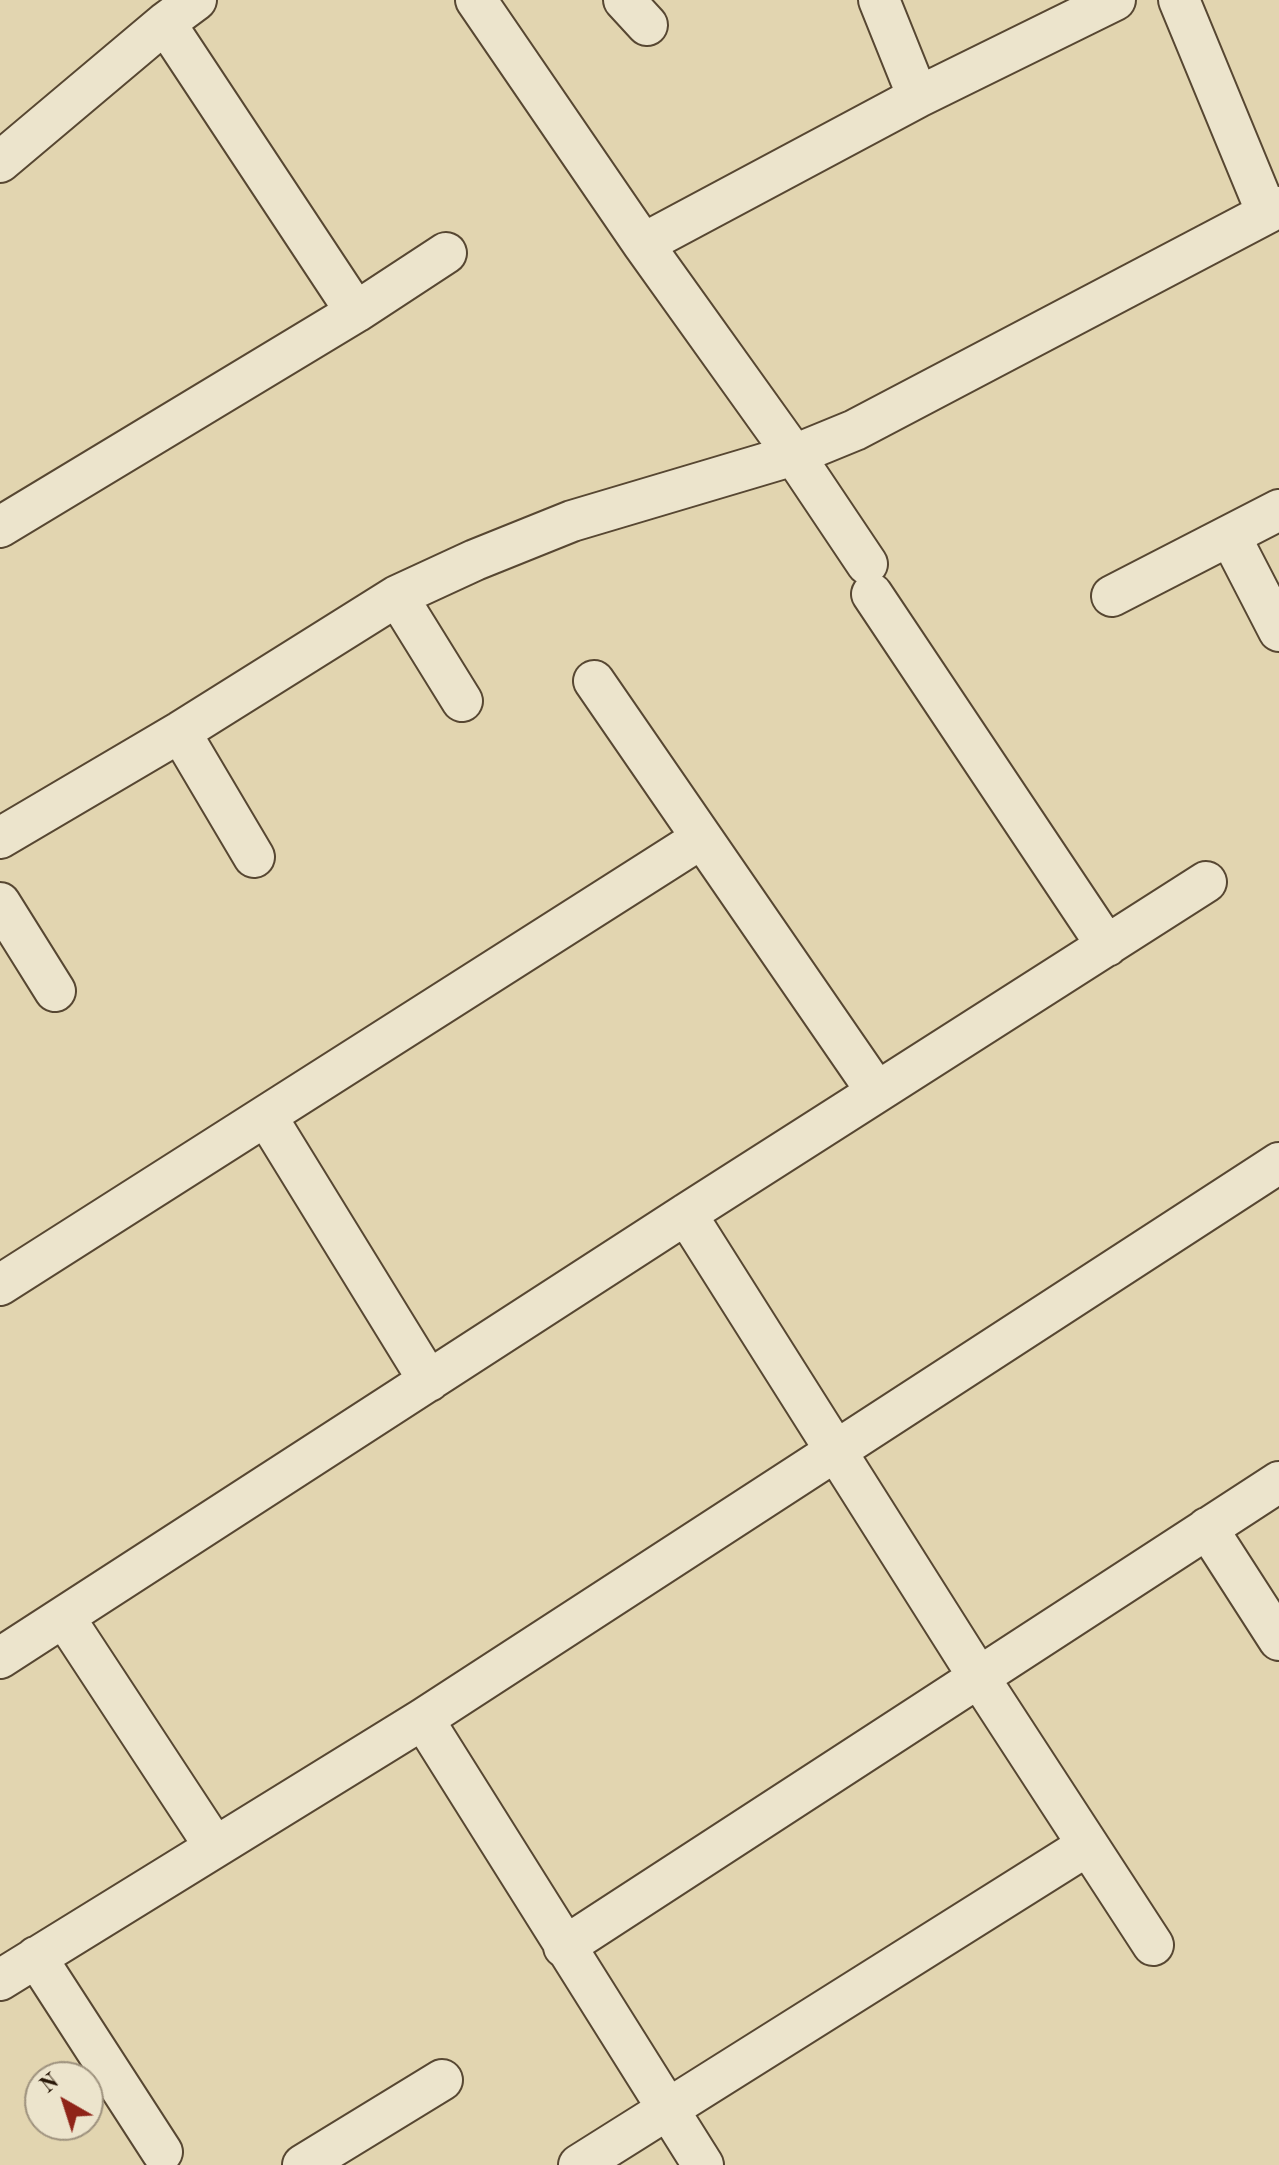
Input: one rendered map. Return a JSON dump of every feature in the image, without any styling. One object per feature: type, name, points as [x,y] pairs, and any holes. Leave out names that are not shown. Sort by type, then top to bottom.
[{"type":"street","points":[[476,0],[643,244],[794,455],[869,579],[1107,946]]},
{"type":"street","points":[[879,0],[918,97]]},
{"type":"street","points":[[643,244],[918,97],[1115,0]]},
{"type":"street","points":[[0,838],[180,732],[397,596],[572,521],[794,455],[855,430],[1273,210],[1179,0]]},
{"type":"street","points":[[0,162],[180,11],[356,312]]},
{"type":"street","points":[[0,527],[356,312],[446,253]]},
{"type":"street","points":[[1112,596],[1279,510]]},
{"type":"street","points":[[1230,536],[1279,631]]},
{"type":"street","points":[[397,596],[462,701]]},
{"type":"street","points":[[594,681],[877,1092]]},
{"type":"street","points":[[180,732],[254,857]]},
{"type":"street","points":[[0,1285],[702,838]]},
{"type":"street","points":[[4,1646],[64,1617],[1206,882]]},
{"type":"street","points":[[0,903],[55,991]]},
{"type":"street","points":[[266,1116],[429,1381]]},
{"type":"street","points":[[0,1980],[423,1719],[1279,1163]]},
{"type":"street","points":[[686,1214],[978,1676],[1153,1945]]},
{"type":"street","points":[[564,1947],[1279,1482]]},
{"type":"street","points":[[1207,1528],[1279,1640]]},
{"type":"street","points":[[64,1617],[215,1847]]},
{"type":"street","points":[[423,1719],[703,2165]]},
{"type":"street","points":[[579,2165],[1088,1845]]},
{"type":"street","points":[[36,1957],[162,2152]]},
{"type":"street","points":[[303,2165],[442,2080]]}]
